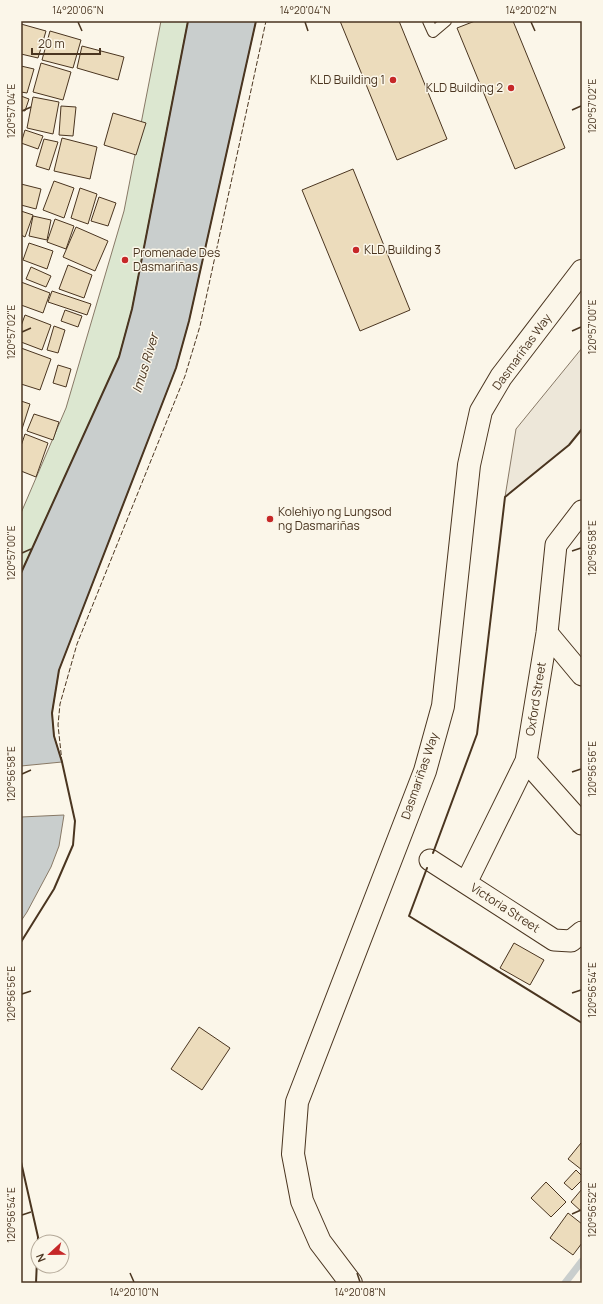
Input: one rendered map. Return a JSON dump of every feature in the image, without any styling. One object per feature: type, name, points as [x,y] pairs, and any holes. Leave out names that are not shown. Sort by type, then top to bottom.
[{"type":"street","name":"Dasmariñas Way","points":[[351,1283],[320,1242],[302,1200],[294,1154],[297,1102],[425,771],[441,713],[444,698],[469,465],[481,411],[501,377],[582,271]]},
{"type":"street","name":"Oxford Street","points":[[466,883],[526,761],[547,633],[556,545],[579,522]]},
{"type":"street","points":[[547,633],[582,675]]},
{"type":"street","points":[[526,761],[582,824]]},
{"type":"street","name":"Victoria Street","points":[[430,860],[554,940],[571,941],[582,932]]},
{"type":"lane","points":[[428,21],[433,32],[446,21]]},
{"type":"green space","name":"Promenade Des Dasmariñas","points":[[161,21],[188,21],[132,309],[119,357],[21,573],[21,513],[66,408],[124,211]]},
{"type":"shaded area","points":[[582,348],[582,429],[569,445],[505,497],[516,429]]},
{"type":"water","name":"Imus River","points":[[188,21],[256,21],[189,321],[176,368],[59,670],[52,713],[54,736],[62,762],[21,766],[21,573],[119,357],[132,309]]},
{"type":"water","points":[[64,815],[59,846],[51,867],[21,921],[21,817]]},
{"type":"building","name":"KLD Building 1","points":[[340,21],[399,21],[447,139],[397,160]]},
{"type":"building","name":"KLD Building 2","points":[[475,21],[513,21],[565,148],[515,169],[457,28]]},
{"type":"building","points":[[21,24],[46,31],[38,58],[21,54]]},
{"type":"building","points":[[50,31],[81,40],[73,68],[42,60]]},
{"type":"building","points":[[82,46],[124,57],[118,80],[77,68]]},
{"type":"building","points":[[41,63],[71,72],[63,100],[33,92]]},
{"type":"building","points":[[21,66],[34,69],[27,93],[21,92]]},
{"type":"building","points":[[21,96],[29,99],[25,111],[21,110]]},
{"type":"building","points":[[33,97],[59,102],[53,134],[27,128]]},
{"type":"building","points":[[61,106],[76,107],[73,136],[59,135]]},
{"type":"building","points":[[113,113],[146,123],[136,155],[104,145]]},
{"type":"building","points":[[25,130],[43,136],[38,149],[21,143]]},
{"type":"building","points":[[62,138],[97,147],[90,179],[54,171]]},
{"type":"building","points":[[44,139],[58,142],[49,170],[36,166]]},
{"type":"building","name":"KLD Building 3","points":[[353,169],[410,310],[360,331],[302,190]]},
{"type":"building","points":[[54,181],[74,188],[64,218],[43,210]]},
{"type":"building","points":[[21,184],[41,189],[36,209],[21,205]]},
{"type":"building","points":[[80,188],[97,194],[88,224],[71,218]]},
{"type":"building","points":[[99,197],[116,203],[108,226],[91,221]]},
{"type":"building","points":[[21,211],[33,215],[25,237],[21,235]]},
{"type":"building","points":[[33,216],[51,220],[47,240],[29,236]]},
{"type":"building","points":[[55,219],[74,226],[66,249],[47,242]]},
{"type":"building","points":[[76,227],[108,241],[95,271],[63,257]]},
{"type":"building","points":[[29,243],[53,251],[47,269],[23,260]]},
{"type":"building","points":[[68,265],[92,275],[84,298],[59,289]]},
{"type":"building","points":[[31,267],[51,276],[46,287],[26,279]]},
{"type":"building","points":[[21,282],[50,293],[43,313],[21,305]]},
{"type":"building","points":[[52,291],[91,304],[87,315],[48,302]]},
{"type":"building","points":[[65,310],[82,316],[78,327],[61,321]]},
{"type":"building","points":[[25,315],[51,325],[42,350],[21,342],[21,326]]},
{"type":"building","points":[[54,326],[65,330],[58,353],[47,350]]},
{"type":"building","points":[[21,348],[51,359],[40,390],[21,384]]},
{"type":"building","points":[[58,365],[71,369],[66,387],[53,383]]},
{"type":"building","points":[[21,401],[30,404],[21,432]]},
{"type":"building","points":[[34,414],[59,422],[53,440],[27,431]]},
{"type":"building","points":[[25,434],[48,443],[36,477],[21,471],[21,446]]},
{"type":"building","points":[[514,943],[544,960],[530,985],[500,968]]},
{"type":"building","points":[[199,1027],[230,1048],[202,1090],[171,1069]]},
{"type":"building","points":[[581,1143],[582,1144],[582,1170],[568,1159]]},
{"type":"building","points":[[576,1170],[582,1176],[582,1180],[572,1190],[564,1183]]},
{"type":"building","points":[[546,1182],[566,1202],[551,1217],[531,1198]]},
{"type":"building","points":[[582,1189],[582,1212],[571,1202]]},
{"type":"building","points":[[568,1213],[582,1224],[582,1243],[573,1255],[550,1238]]},
{"type":"waterway","points":[[565,1283],[582,1261]]},
{"type":"fence","points":[[62,762],[58,725],[60,704],[77,644],[185,376],[200,326],[266,21]]},
{"type":"wall","points":[[21,573],[119,357],[132,309],[188,21]]},
{"type":"wall","points":[[21,942],[54,889],[73,845],[75,821],[62,762],[54,736],[52,713],[59,670],[176,368],[189,321],[256,21]]},
{"type":"wall","points":[[433,853],[477,734],[505,497],[569,445],[582,429]]},
{"type":"wall","points":[[427,868],[409,916],[582,1023]]},
{"type":"wall","points":[[21,1162],[38,1237],[36,1283]]},
{"type":"place","name":"KLD Building 1","points":[[393,80]]},
{"type":"place","name":"KLD Building 2","points":[[511,88]]},
{"type":"place","name":"KLD Building 3","points":[[356,250]]},
{"type":"place","name":"Promenade Des Dasmariñas","points":[[125,260]]},
{"type":"place","name":"Kolehiyo ng Lungsod ng Dasmariñas","points":[[270,519]]}]
